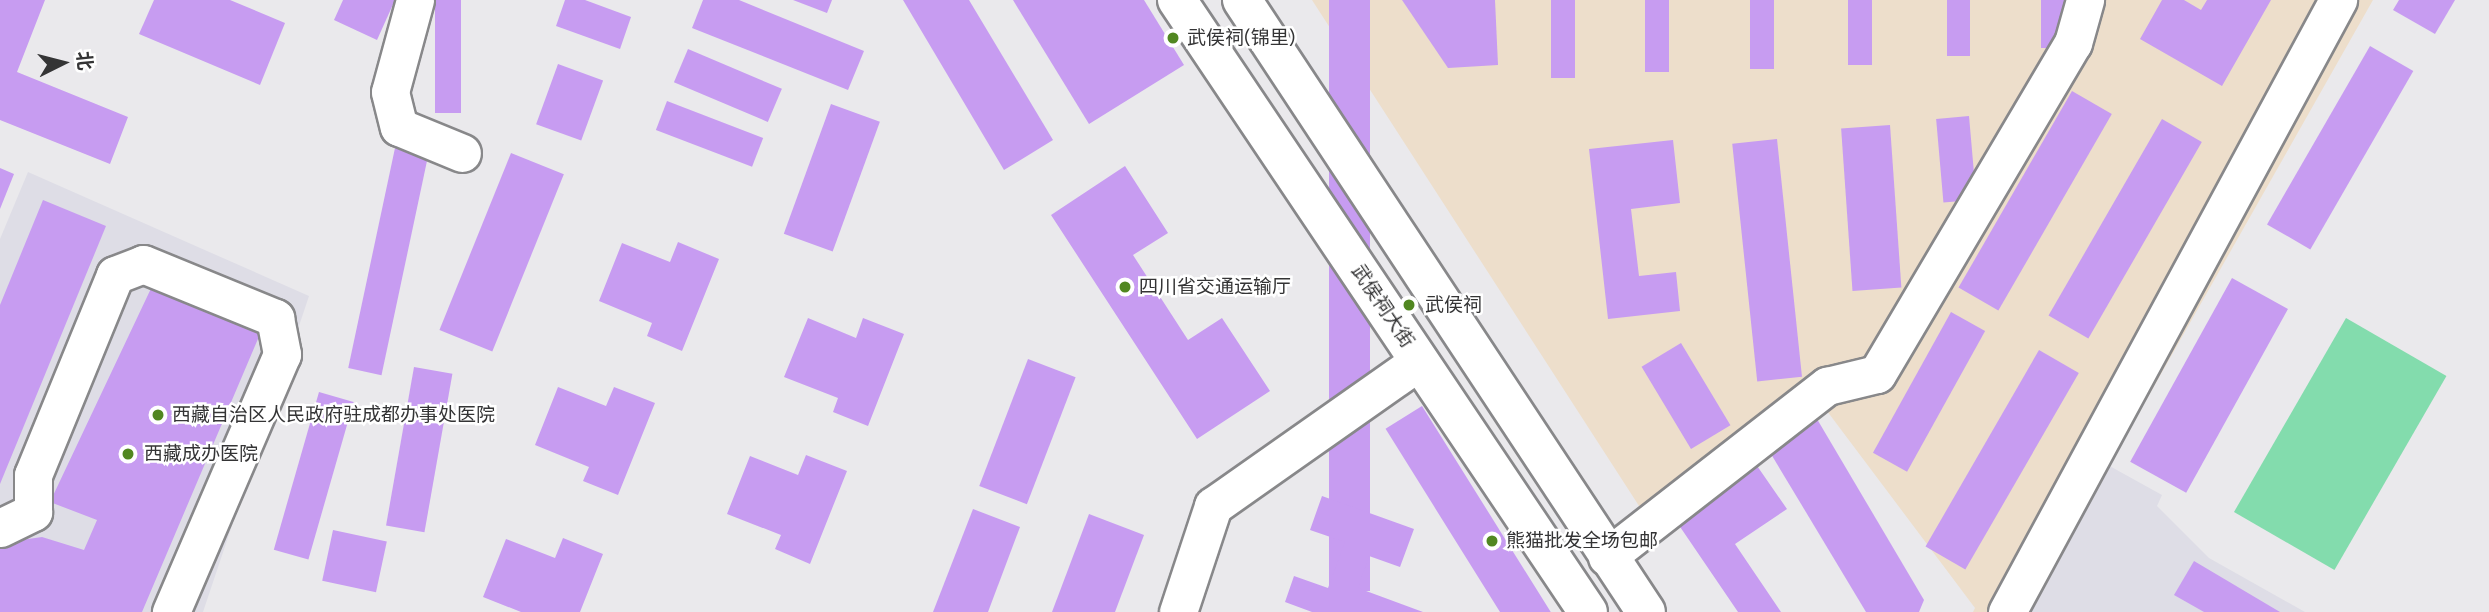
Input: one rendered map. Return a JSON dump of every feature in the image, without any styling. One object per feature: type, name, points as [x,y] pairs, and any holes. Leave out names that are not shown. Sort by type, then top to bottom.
[{"type":"main road","name":"武侯祠大街","points":[[1177,0],[1588,612]]},
{"type":"main road","points":[[1242,0],[1607,557],[1646,612]]},
{"type":"street","points":[[415,0],[390,92],[400,127],[462,153]]},
{"type":"street","points":[[1607,557],[1826,386],[1877,374],[2073,43],[2085,0]]},
{"type":"street","points":[[2007,612],[2338,0]]},
{"type":"street","points":[[0,528],[33,512],[33,475],[115,275],[144,264],[275,318],[282,354],[171,612]]},
{"type":"street","points":[[1178,612],[1213,506],[1419,361]]},
{"type":"shaded area","points":[[1312,0],[2373,0],[2026,612],[1973,612],[1975,608],[1824,407],[1652,526]]},
{"type":"shaded area","name":"西藏成办医院","points":[[28,172],[309,296],[203,612],[0,612],[0,239]]},
{"type":"shaded area","points":[[2106,464],[2162,495],[2157,506],[2209,558],[2305,612],[2026,612]]},
{"type":"green space","points":[[2346,318],[2446,376],[2334,570],[2234,512]]},
{"type":"building","points":[[0,0],[45,0],[17,72],[128,117],[110,164],[0,120]]},
{"type":"building","points":[[154,0],[230,0],[285,23],[260,85],[139,34]]},
{"type":"building","points":[[343,0],[395,0],[377,40],[334,20]]},
{"type":"building","points":[[435,0],[461,0],[461,113],[435,113]]},
{"type":"building","points":[[565,0],[585,0],[631,17],[620,49],[556,26]]},
{"type":"building","points":[[703,0],[739,0],[864,51],[848,90],[692,28]]},
{"type":"building","points":[[793,0],[832,0],[827,13]]},
{"type":"building","points":[[903,0],[969,0],[1053,140],[1004,170]]},
{"type":"building","points":[[1013,0],[1144,0],[1184,65],[1089,124]]},
{"type":"building","points":[[1329,0],[1370,0],[1370,591],[1329,591]]},
{"type":"building","points":[[1402,0],[1495,0],[1498,65],[1448,68]]},
{"type":"building","points":[[1551,0],[1575,0],[1575,78],[1551,78]]},
{"type":"building","points":[[1645,0],[1669,0],[1669,72],[1645,72]]},
{"type":"building","points":[[1750,0],[1774,0],[1774,69],[1750,69]]},
{"type":"building","points":[[1848,0],[1872,0],[1872,65],[1848,65]]},
{"type":"building","points":[[1947,0],[1970,0],[1970,56],[1947,56]]},
{"type":"building","points":[[2041,0],[2065,0],[2065,48],[2041,48]]},
{"type":"building","points":[[2162,0],[2184,0],[2201,10],[2207,0],[2271,0],[2222,86],[2140,39]]},
{"type":"building","points":[[2399,0],[2455,0],[2435,34],[2393,10]]},
{"type":"building","points":[[2370,46],[2413,71],[2310,249],[2267,224]]},
{"type":"building","points":[[688,49],[782,89],[768,122],[674,82]]},
{"type":"building","points":[[558,64],[603,80],[581,141],[536,124]]},
{"type":"building","points":[[2072,91],[2112,114],[1998,311],[1958,288]]},
{"type":"building","points":[[667,101],[763,138],[752,167],[656,130]]},
{"type":"building","points":[[831,104],[880,122],[833,251],[784,234]]},
{"type":"building","points":[[1969,116],[1976,200],[1943,203],[1936,119]]},
{"type":"building","points":[[2162,119],[2202,142],[2088,339],[2048,316]]},
{"type":"building","points":[[1890,125],[1901,288],[1852,291],[1841,128]]},
{"type":"building","points":[[1777,139],[1802,377],[1757,381],[1732,144]]},
{"type":"building","points":[[1673,140],[1680,203],[1631,209],[1639,276],[1676,272],[1680,311],[1608,319],[1589,149]]},
{"type":"building","points":[[395,148],[428,155],[381,375],[348,368]]},
{"type":"building","points":[[511,153],[564,174],[492,351],[439,330]]},
{"type":"building","name":"四川省交通运输厅","points":[[1125,166],[1168,233],[1133,255],[1188,340],[1222,318],[1270,391],[1197,439],[1051,215]]},
{"type":"building","points":[[0,168],[14,174],[0,209]]},
{"type":"building","points":[[43,200],[106,226],[0,484],[0,305]]},
{"type":"building","points":[[678,242],[719,259],[682,351],[647,336],[652,323],[599,301],[622,243],[670,262]]},
{"type":"building","points":[[2232,278],[2288,309],[2186,493],[2130,462]]},
{"type":"building","name":"西藏自治区人民政府驻成都办事处医院","points":[[155,280],[263,327],[142,612],[0,612],[0,543],[42,537],[84,550],[97,520],[50,502]]},
{"type":"building","points":[[1951,312],[1985,331],[1907,472],[1873,453]]},
{"type":"building","points":[[808,318],[856,338],[863,318],[904,334],[868,426],[833,412],[838,398],[784,377]]},
{"type":"building","points":[[1681,343],[1730,425],[1691,449],[1642,367]]},
{"type":"building","points":[[2039,350],[2079,373],[1965,570],[1926,547]]},
{"type":"building","points":[[1028,359],[1076,377],[1027,504],[979,486]]},
{"type":"building","points":[[414,367],[452,374],[424,532],[386,526]]},
{"type":"building","points":[[558,387],[606,406],[614,387],[655,403],[618,495],[583,481],[589,467],[535,445]]},
{"type":"building","points":[[319,392],[354,402],[308,560],[274,550]]},
{"type":"building","points":[[1422,406],[1551,612],[1500,612],[1386,429]]},
{"type":"building","points":[[1817,419],[1924,600],[1919,612],[1866,612],[1768,449]]},
{"type":"building","points":[[806,455],[847,471],[810,564],[775,549],[781,535],[727,514],[750,456],[798,475]]},
{"type":"building","points":[[1753,460],[1787,509],[1735,544],[1781,612],[1738,612],[1672,515]]},
{"type":"building","points":[[1322,496],[1414,529],[1400,567],[1369,556],[1358,588],[1423,612],[1312,612],[1285,602],[1294,576],[1328,588],[1345,542],[1310,530]]},
{"type":"building","points":[[973,509],[1020,527],[988,612],[933,612]]},
{"type":"building","points":[[1089,514],[1144,535],[1115,612],[1052,612]]},
{"type":"building","points":[[333,530],[387,541],[376,592],[322,581]]},
{"type":"building","points":[[563,538],[603,554],[580,612],[521,612],[483,597],[506,539],[555,558]]},
{"type":"building","points":[[2194,561],[2280,612],[2204,612],[2174,595]]},
{"type":"place","name":"武侯祠(锦里)","points":[[1173,38]]},
{"type":"place","name":"四川省交通运输厅","points":[[1125,287]]},
{"type":"place","name":"武侯祠","points":[[1409,305]]},
{"type":"place","name":"西藏自治区人民政府驻成都办事处医院","points":[[158,415]]},
{"type":"place","name":"西藏成办医院","points":[[128,454]]},
{"type":"place","name":"熊猫批发全场包邮","points":[[1492,541]]}]
